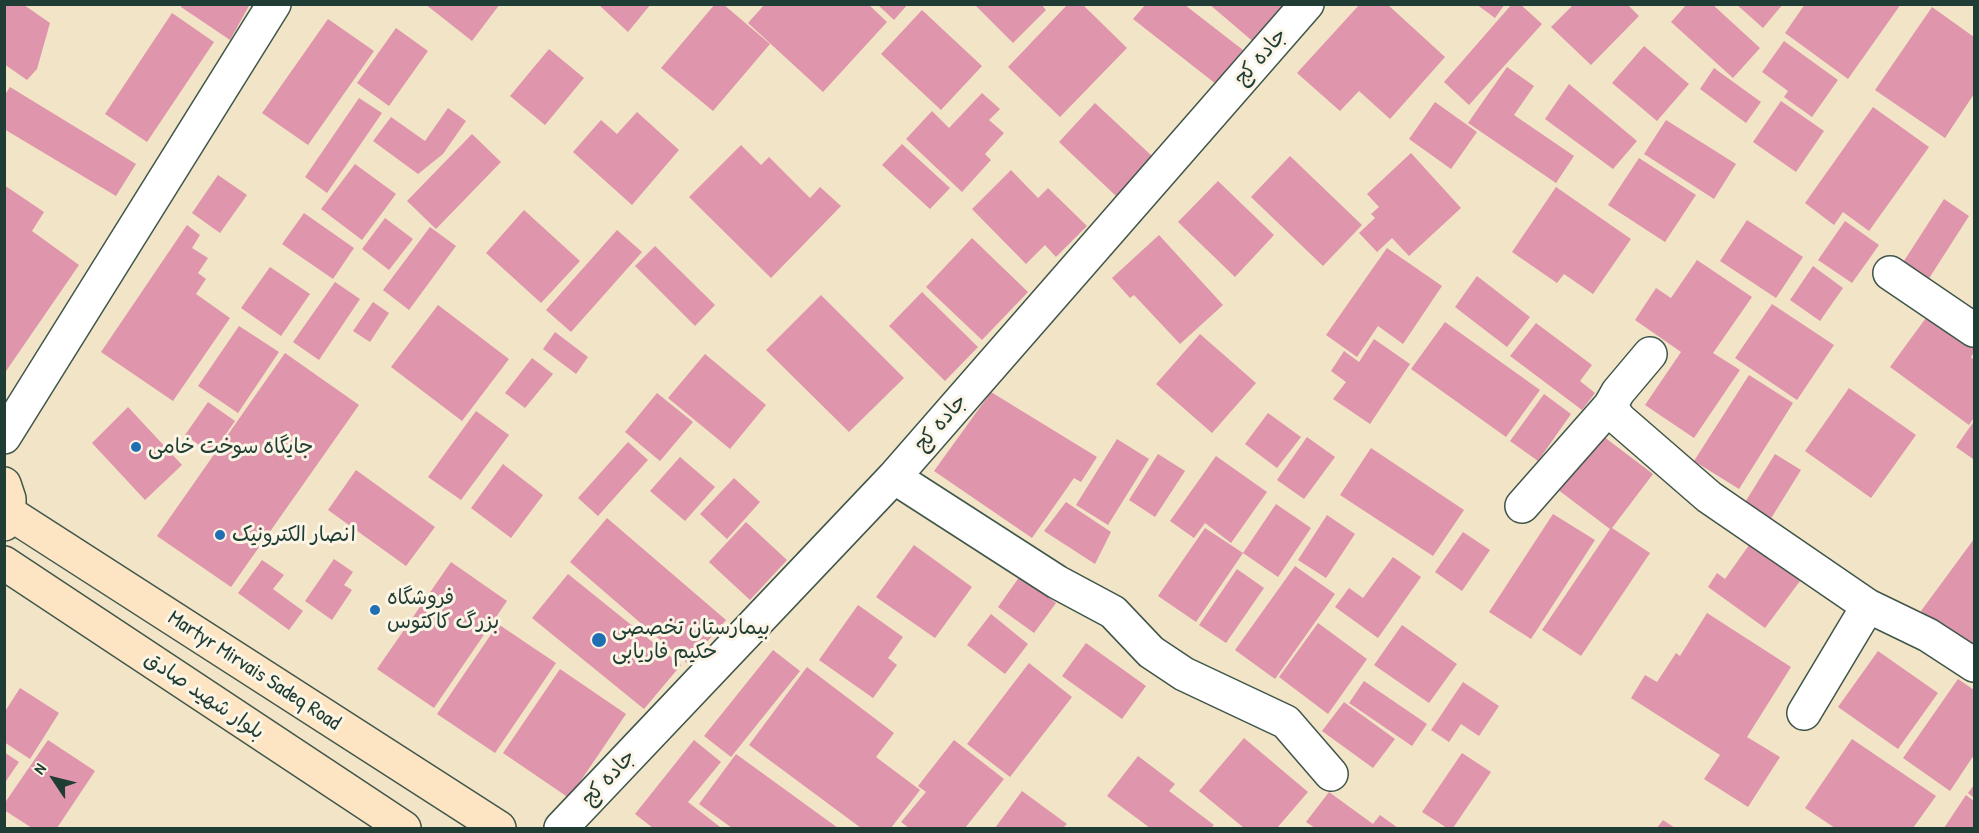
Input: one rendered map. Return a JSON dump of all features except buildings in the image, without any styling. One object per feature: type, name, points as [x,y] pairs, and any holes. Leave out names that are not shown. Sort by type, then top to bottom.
[{"type":"main road","name":"Martyr Mirvais Sadeq Road","points":[[6,507],[499,828]]},
{"type":"main road","name":"بلوار شهید صادق","points":[[4,563],[404,828]]},
{"type":"street","points":[[4,437],[274,4]]},
{"type":"street","name":"جاده کج","points":[[561,828],[894,477],[1307,4]]},
{"type":"street","points":[[1890,273],[1974,330]]},
{"type":"street","points":[[1522,506],[1610,406],[1618,392],[1650,354]]},
{"type":"street","points":[[1610,406],[1619,420],[1709,497],[1868,606],[1928,634],[1974,665]]},
{"type":"street","points":[[894,477],[1057,582],[1113,612],[1150,652],[1184,675],[1286,722],[1331,774]]},
{"type":"street","points":[[1804,713],[1868,606]]},
{"type":"place","name":"جایگاه سوخت خامی","points":[[136,447]]},
{"type":"place","name":"انصار الکترونیک","points":[[220,535]]},
{"type":"place","name":"فروشگاه بزرگ کاکتوس","points":[[375,610]]},
{"type":"place","name":"بیمارستان تخصصی حکیم فاریابی","points":[[599,640]]}]
